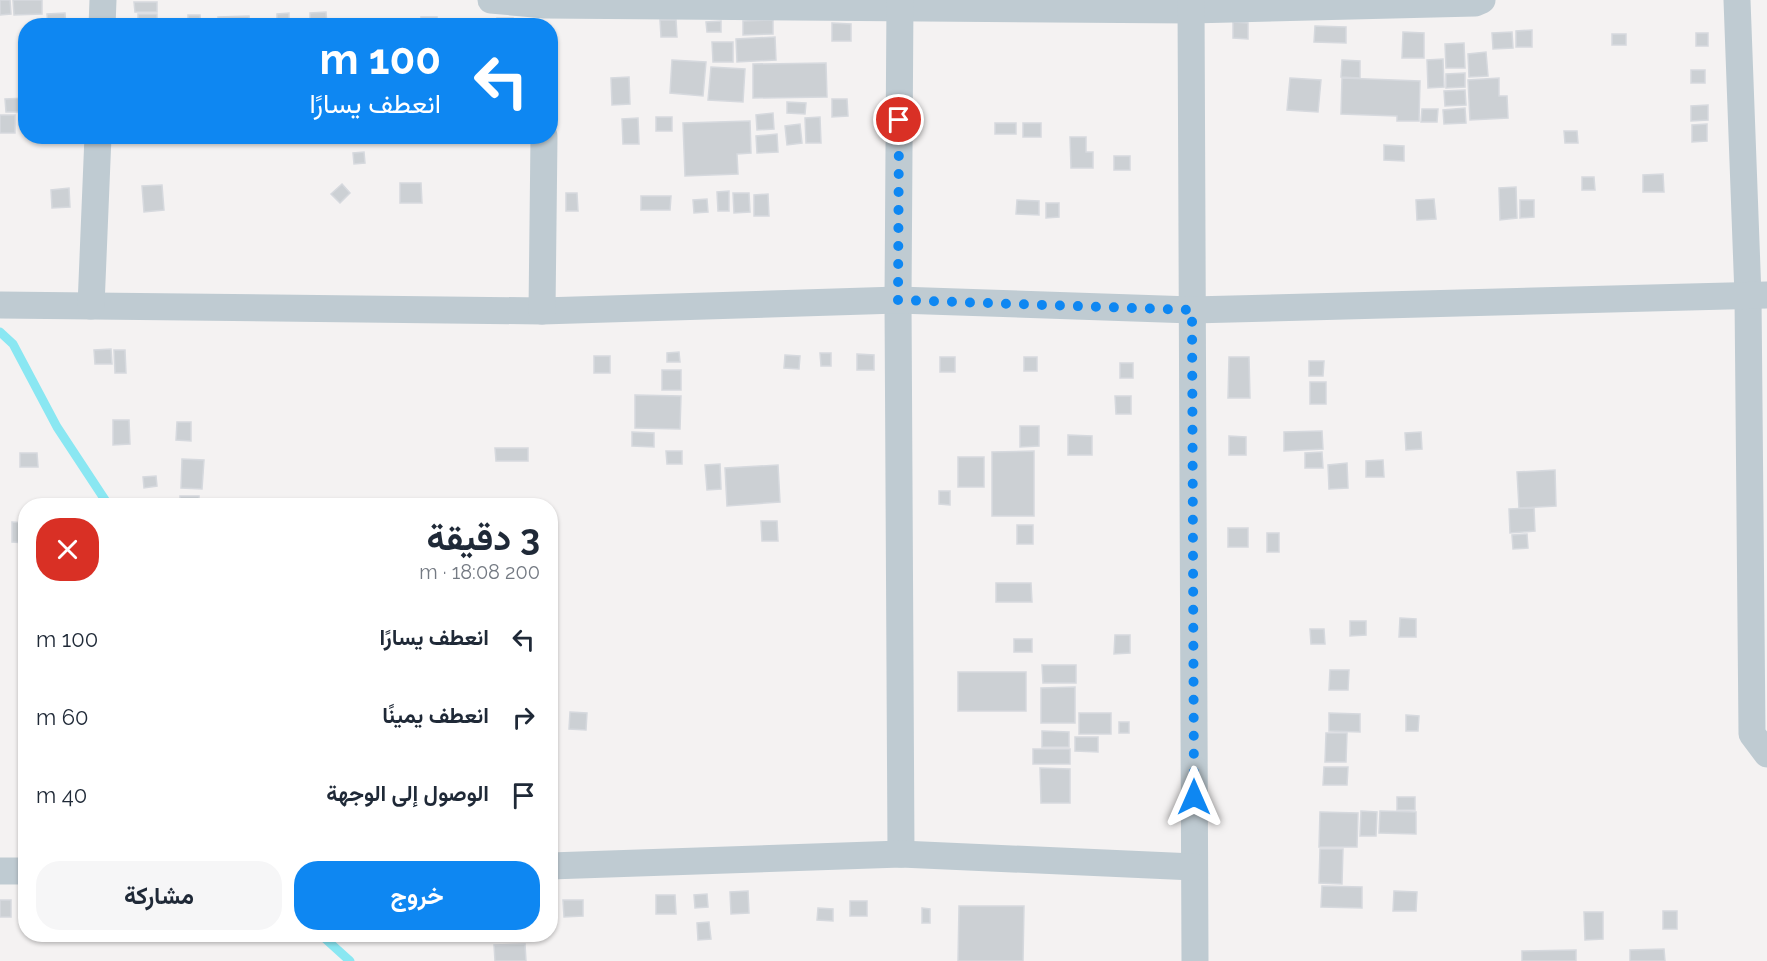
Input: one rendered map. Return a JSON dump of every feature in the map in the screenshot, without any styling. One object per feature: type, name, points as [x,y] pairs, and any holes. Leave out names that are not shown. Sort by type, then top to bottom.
[{"type":"street","points":[[102,18],[103,0]]},
{"type":"street","points":[[491,0],[545,10],[900,4],[1191,5],[1478,1]]},
{"type":"street","points":[[1737,0],[1757,295],[1752,734],[1767,754]]},
{"type":"street","points":[[900,4],[898,300],[901,854]]},
{"type":"street","points":[[1191,5],[1194,961]]},
{"type":"street","points":[[91,306],[98,144]]},
{"type":"street","points":[[542,311],[544,144]]},
{"type":"street","points":[[0,305],[542,311],[898,300],[1192,310],[1757,295]]},
{"type":"street","points":[[558,866],[901,854],[1194,867]]},
{"type":"street","points":[[0,871],[18,871]]},
{"type":"building","points":[[0,0],[10,0],[11,14],[0,15]]},
{"type":"building","points":[[13,0],[42,0],[42,14],[14,15]]},
{"type":"building","points":[[134,2],[157,2],[157,12],[135,12]]},
{"type":"building","points":[[326,12],[326,18],[310,18],[310,13]]},
{"type":"building","points":[[65,13],[65,18],[47,18],[47,14]]},
{"type":"building","points":[[289,13],[289,18],[277,18],[277,14]]},
{"type":"building","points":[[138,14],[157,14],[157,18],[138,18]]},
{"type":"building","points":[[188,15],[200,15],[200,18],[188,18]]},
{"type":"building","points":[[249,16],[249,18],[218,18]]},
{"type":"building","points":[[660,20],[676,20],[677,37],[661,37]]},
{"type":"building","points":[[773,20],[773,34],[743,35],[743,21]]},
{"type":"building","points":[[721,21],[721,32],[707,32],[706,22]]},
{"type":"building","points":[[1233,22],[1248,23],[1248,39],[1233,38]]},
{"type":"building","points":[[832,23],[851,24],[851,41],[832,41]]},
{"type":"building","points":[[1315,26],[1346,27],[1346,43],[1314,42]]},
{"type":"building","points":[[1532,30],[1532,47],[1516,47],[1516,31]]},
{"type":"building","points":[[1403,32],[1424,33],[1424,58],[1402,58]]},
{"type":"building","points":[[1512,32],[1513,48],[1493,49],[1492,33]]},
{"type":"building","points":[[1696,33],[1708,33],[1708,46],[1696,46]]},
{"type":"building","points":[[1612,34],[1626,34],[1626,45],[1612,45]]},
{"type":"building","points":[[775,37],[776,60],[737,62],[736,39]]},
{"type":"building","points":[[712,42],[733,42],[733,62],[713,62]]},
{"type":"building","points":[[1464,43],[1465,68],[1446,68],[1445,44]]},
{"type":"building","points":[[1486,52],[1488,76],[1469,77],[1468,54]]},
{"type":"building","points":[[1443,59],[1444,87],[1428,88],[1427,60]]},
{"type":"building","points":[[672,60],[706,62],[703,96],[670,93]]},
{"type":"building","points":[[1342,60],[1360,61],[1360,78],[1341,77]]},
{"type":"building","points":[[826,63],[827,97],[753,98],[753,64]]},
{"type":"building","points":[[711,67],[745,69],[743,102],[708,100]]},
{"type":"building","points":[[1691,70],[1705,70],[1705,83],[1691,83]]},
{"type":"building","points":[[1465,73],[1465,87],[1446,88],[1446,74]]},
{"type":"building","points":[[629,77],[630,104],[612,105],[611,78]]},
{"type":"building","points":[[1290,78],[1321,80],[1318,112],[1287,110]]},
{"type":"building","points":[[1342,78],[1420,81],[1419,121],[1397,121],[1397,116],[1341,114]]},
{"type":"building","points":[[1499,78],[1499,96],[1507,96],[1508,118],[1470,120],[1468,80]]},
{"type":"building","points":[[1465,90],[1466,105],[1445,106],[1444,91]]},
{"type":"building","points":[[18,98],[18,112],[6,112],[5,99]]},
{"type":"building","points":[[832,99],[847,99],[848,116],[832,117]]},
{"type":"building","points":[[787,102],[806,103],[805,114],[787,113]]},
{"type":"building","points":[[1708,105],[1708,120],[1691,121],[1691,106]]},
{"type":"building","points":[[1465,108],[1466,123],[1444,124],[1443,110]]},
{"type":"building","points":[[1422,109],[1438,109],[1437,122],[1421,122]]},
{"type":"building","points":[[773,113],[774,129],[757,130],[756,115]]},
{"type":"building","points":[[0,115],[15,115],[15,133],[0,133]]},
{"type":"building","points":[[656,117],[672,117],[672,131],[656,131]]},
{"type":"building","points":[[820,117],[821,143],[806,143],[805,118]]},
{"type":"building","points":[[638,118],[639,144],[623,144],[622,119]]},
{"type":"building","points":[[750,121],[751,153],[737,154],[738,174],[685,176],[683,123]]},
{"type":"building","points":[[995,123],[1016,123],[1016,134],[995,134]]},
{"type":"building","points":[[1023,123],[1041,123],[1041,137],[1023,137]]},
{"type":"building","points":[[800,124],[802,143],[787,145],[785,126]]},
{"type":"building","points":[[1707,124],[1707,141],[1692,142],[1692,125]]},
{"type":"building","points":[[1564,131],[1577,131],[1578,143],[1565,143]]},
{"type":"building","points":[[777,134],[778,152],[757,153],[756,136]]},
{"type":"building","points":[[1070,137],[1086,137],[1086,152],[1093,152],[1093,168],[1071,168]]},
{"type":"building","points":[[1384,145],[1404,146],[1404,161],[1384,160]]},
{"type":"building","points":[[364,152],[365,163],[354,164],[353,153]]},
{"type":"building","points":[[1114,156],[1130,156],[1130,170],[1114,170]]},
{"type":"building","points":[[1663,174],[1664,192],[1643,192],[1643,175]]},
{"type":"building","points":[[1582,177],[1594,177],[1595,190],[1582,190]]},
{"type":"building","points":[[400,183],[421,183],[422,203],[400,203]]},
{"type":"building","points":[[342,184],[350,193],[340,203],[331,194]]},
{"type":"building","points":[[162,185],[164,210],[144,212],[142,186]]},
{"type":"building","points":[[1516,187],[1517,218],[1500,220],[1499,188]]},
{"type":"building","points":[[69,188],[70,207],[52,208],[51,190]]},
{"type":"building","points":[[729,191],[729,211],[718,211],[717,192]]},
{"type":"building","points":[[566,193],[577,193],[578,211],[566,211]]},
{"type":"building","points":[[733,193],[749,193],[750,212],[734,213]]},
{"type":"building","points":[[768,194],[769,216],[754,216],[754,195]]},
{"type":"building","points":[[641,196],[671,196],[670,210],[641,210]]},
{"type":"building","points":[[707,199],[708,212],[694,213],[693,200]]},
{"type":"building","points":[[1434,199],[1436,219],[1417,220],[1416,200]]},
{"type":"building","points":[[1017,200],[1039,201],[1039,215],[1016,214]]},
{"type":"building","points":[[1520,200],[1534,200],[1534,217],[1520,218]]},
{"type":"building","points":[[1046,203],[1059,203],[1059,217],[1046,218]]},
{"type":"building","points":[[111,349],[112,364],[95,364],[94,350]]},
{"type":"building","points":[[114,350],[125,350],[126,373],[115,373]]},
{"type":"building","points":[[679,352],[680,362],[667,362],[667,353]]},
{"type":"building","points":[[820,353],[831,353],[831,366],[821,366]]},
{"type":"building","points":[[857,354],[874,355],[874,370],[857,370]]},
{"type":"building","points":[[785,355],[800,356],[799,369],[784,368]]},
{"type":"building","points":[[594,356],[610,356],[610,373],[594,373]]},
{"type":"building","points":[[940,357],[955,357],[955,372],[940,372]]},
{"type":"building","points":[[1024,357],[1037,357],[1037,371],[1024,371]]},
{"type":"building","points":[[1229,357],[1249,357],[1250,398],[1228,398]]},
{"type":"building","points":[[1309,361],[1324,361],[1323,376],[1309,376]]},
{"type":"building","points":[[1120,363],[1133,363],[1133,378],[1120,378]]},
{"type":"building","points":[[662,370],[681,370],[681,390],[662,390]]},
{"type":"building","points":[[1310,382],[1326,382],[1326,404],[1310,404]]},
{"type":"building","points":[[635,395],[681,396],[680,429],[635,428]]},
{"type":"building","points":[[1115,396],[1131,396],[1131,414],[1116,414]]},
{"type":"building","points":[[113,420],[129,420],[130,444],[113,445]]},
{"type":"building","points":[[177,422],[191,422],[191,441],[176,440]]},
{"type":"building","points":[[1020,426],[1039,426],[1039,446],[1020,447]]},
{"type":"building","points":[[1322,431],[1323,449],[1284,451],[1284,432]]},
{"type":"building","points":[[632,432],[654,433],[654,447],[632,446]]},
{"type":"building","points":[[1421,432],[1422,449],[1406,450],[1405,433]]},
{"type":"building","points":[[1068,435],[1092,436],[1092,455],[1068,455]]},
{"type":"building","points":[[1229,436],[1246,437],[1246,455],[1229,455]]},
{"type":"building","points":[[495,448],[528,448],[528,461],[496,461]]},
{"type":"building","points":[[666,451],[682,451],[682,464],[667,464]]},
{"type":"building","points":[[1034,451],[1034,516],[992,516],[992,452]]},
{"type":"building","points":[[1322,452],[1323,468],[1305,468],[1305,453]]},
{"type":"building","points":[[20,453],[37,453],[38,467],[20,467]]},
{"type":"building","points":[[958,457],[984,457],[984,487],[958,487]]},
{"type":"building","points":[[182,459],[204,460],[202,489],[181,488]]},
{"type":"building","points":[[1383,460],[1384,477],[1366,477],[1366,461]]},
{"type":"building","points":[[1347,463],[1348,488],[1329,489],[1328,465]]},
{"type":"building","points":[[720,464],[721,489],[707,490],[705,465]]},
{"type":"building","points":[[778,465],[780,502],[727,506],[725,468]]},
{"type":"building","points":[[1555,470],[1556,506],[1519,508],[1517,472]]},
{"type":"building","points":[[156,476],[157,486],[144,488],[143,477]]},
{"type":"building","points":[[939,491],[950,491],[950,505],[939,504]]},
{"type":"building","points":[[180,496],[199,496],[199,498],[180,498]]},
{"type":"building","points":[[1534,508],[1535,531],[1510,533],[1509,509]]},
{"type":"building","points":[[761,521],[777,521],[778,541],[762,541]]},
{"type":"building","points":[[12,522],[18,522],[18,542],[12,542]]},
{"type":"building","points":[[1017,525],[1033,525],[1033,544],[1017,544]]},
{"type":"building","points":[[1228,528],[1248,528],[1248,547],[1228,547]]},
{"type":"building","points":[[1267,533],[1279,533],[1279,552],[1267,552]]},
{"type":"building","points":[[1527,534],[1528,548],[1513,549],[1512,535]]},
{"type":"building","points":[[996,583],[1031,583],[1032,602],[996,602]]},
{"type":"building","points":[[1400,618],[1416,619],[1416,637],[1399,637]]},
{"type":"building","points":[[1350,621],[1366,621],[1366,635],[1350,636]]},
{"type":"building","points":[[1310,629],[1324,629],[1325,644],[1311,644]]},
{"type":"building","points":[[1115,635],[1130,635],[1130,653],[1114,654]]},
{"type":"building","points":[[1014,639],[1032,639],[1032,652],[1014,652]]},
{"type":"building","points":[[1042,665],[1076,665],[1076,683],[1043,683]]},
{"type":"building","points":[[1330,670],[1349,670],[1348,690],[1329,690]]},
{"type":"building","points":[[958,672],[1026,672],[1026,711],[958,711]]},
{"type":"building","points":[[1075,687],[1075,723],[1041,723],[1041,688]]},
{"type":"building","points":[[570,712],[587,713],[586,730],[569,729]]},
{"type":"building","points":[[1079,713],[1111,713],[1111,734],[1079,734]]},
{"type":"building","points":[[1329,713],[1360,714],[1360,732],[1329,731]]},
{"type":"building","points":[[1406,715],[1419,716],[1418,731],[1406,731]]},
{"type":"building","points":[[1119,722],[1129,722],[1129,733],[1119,733]]},
{"type":"building","points":[[1042,731],[1069,732],[1069,747],[1042,747]]},
{"type":"building","points":[[1326,733],[1347,733],[1346,762],[1325,762]]},
{"type":"building","points":[[1075,737],[1098,737],[1098,752],[1075,751]]},
{"type":"building","points":[[1033,749],[1070,749],[1070,764],[1033,764]]},
{"type":"building","points":[[1324,767],[1348,767],[1347,785],[1323,785]]},
{"type":"building","points":[[1040,768],[1070,769],[1070,803],[1041,803]]},
{"type":"building","points":[[1397,797],[1415,797],[1415,810],[1397,810]]},
{"type":"building","points":[[1361,811],[1377,812],[1376,836],[1360,836]]},
{"type":"building","points":[[1380,811],[1416,812],[1416,834],[1379,833]]},
{"type":"building","points":[[1320,812],[1358,813],[1357,847],[1319,847]]},
{"type":"building","points":[[1320,849],[1343,849],[1342,884],[1319,883]]},
{"type":"building","points":[[1322,886],[1362,887],[1362,908],[1321,907]]},
{"type":"building","points":[[748,891],[749,913],[731,914],[730,892]]},
{"type":"building","points":[[1394,891],[1417,892],[1416,911],[1393,911]]},
{"type":"building","points":[[707,894],[708,907],[695,908],[694,895]]},
{"type":"building","points":[[656,895],[675,895],[676,914],[656,914]]},
{"type":"building","points":[[0,900],[11,900],[11,917],[0,917]]},
{"type":"building","points":[[563,900],[583,900],[583,916],[564,917]]},
{"type":"building","points":[[850,901],[867,901],[867,916],[850,916]]},
{"type":"building","points":[[959,906],[1024,906],[1023,961],[958,961]]},
{"type":"building","points":[[818,908],[833,909],[833,921],[817,920]]},
{"type":"building","points":[[922,908],[930,909],[930,923],[922,923]]},
{"type":"building","points":[[1663,911],[1677,911],[1677,929],[1663,929]]},
{"type":"building","points":[[1584,912],[1603,912],[1603,939],[1585,940]]},
{"type":"building","points":[[709,922],[711,939],[698,940],[697,923]]},
{"type":"building","points":[[525,944],[526,961],[495,961],[494,945]]},
{"type":"building","points":[[1664,949],[1665,961],[1630,961],[1630,950]]},
{"type":"building","points":[[1576,950],[1576,961],[1522,961],[1522,951]]},
{"type":"waterway","points":[[0,332],[13,344],[57,427],[104,498]]},
{"type":"waterway","points":[[329,942],[350,961]]},
{"type":"route","points":[[899,120],[898,300],[1192,310],[1194,797]]}]
